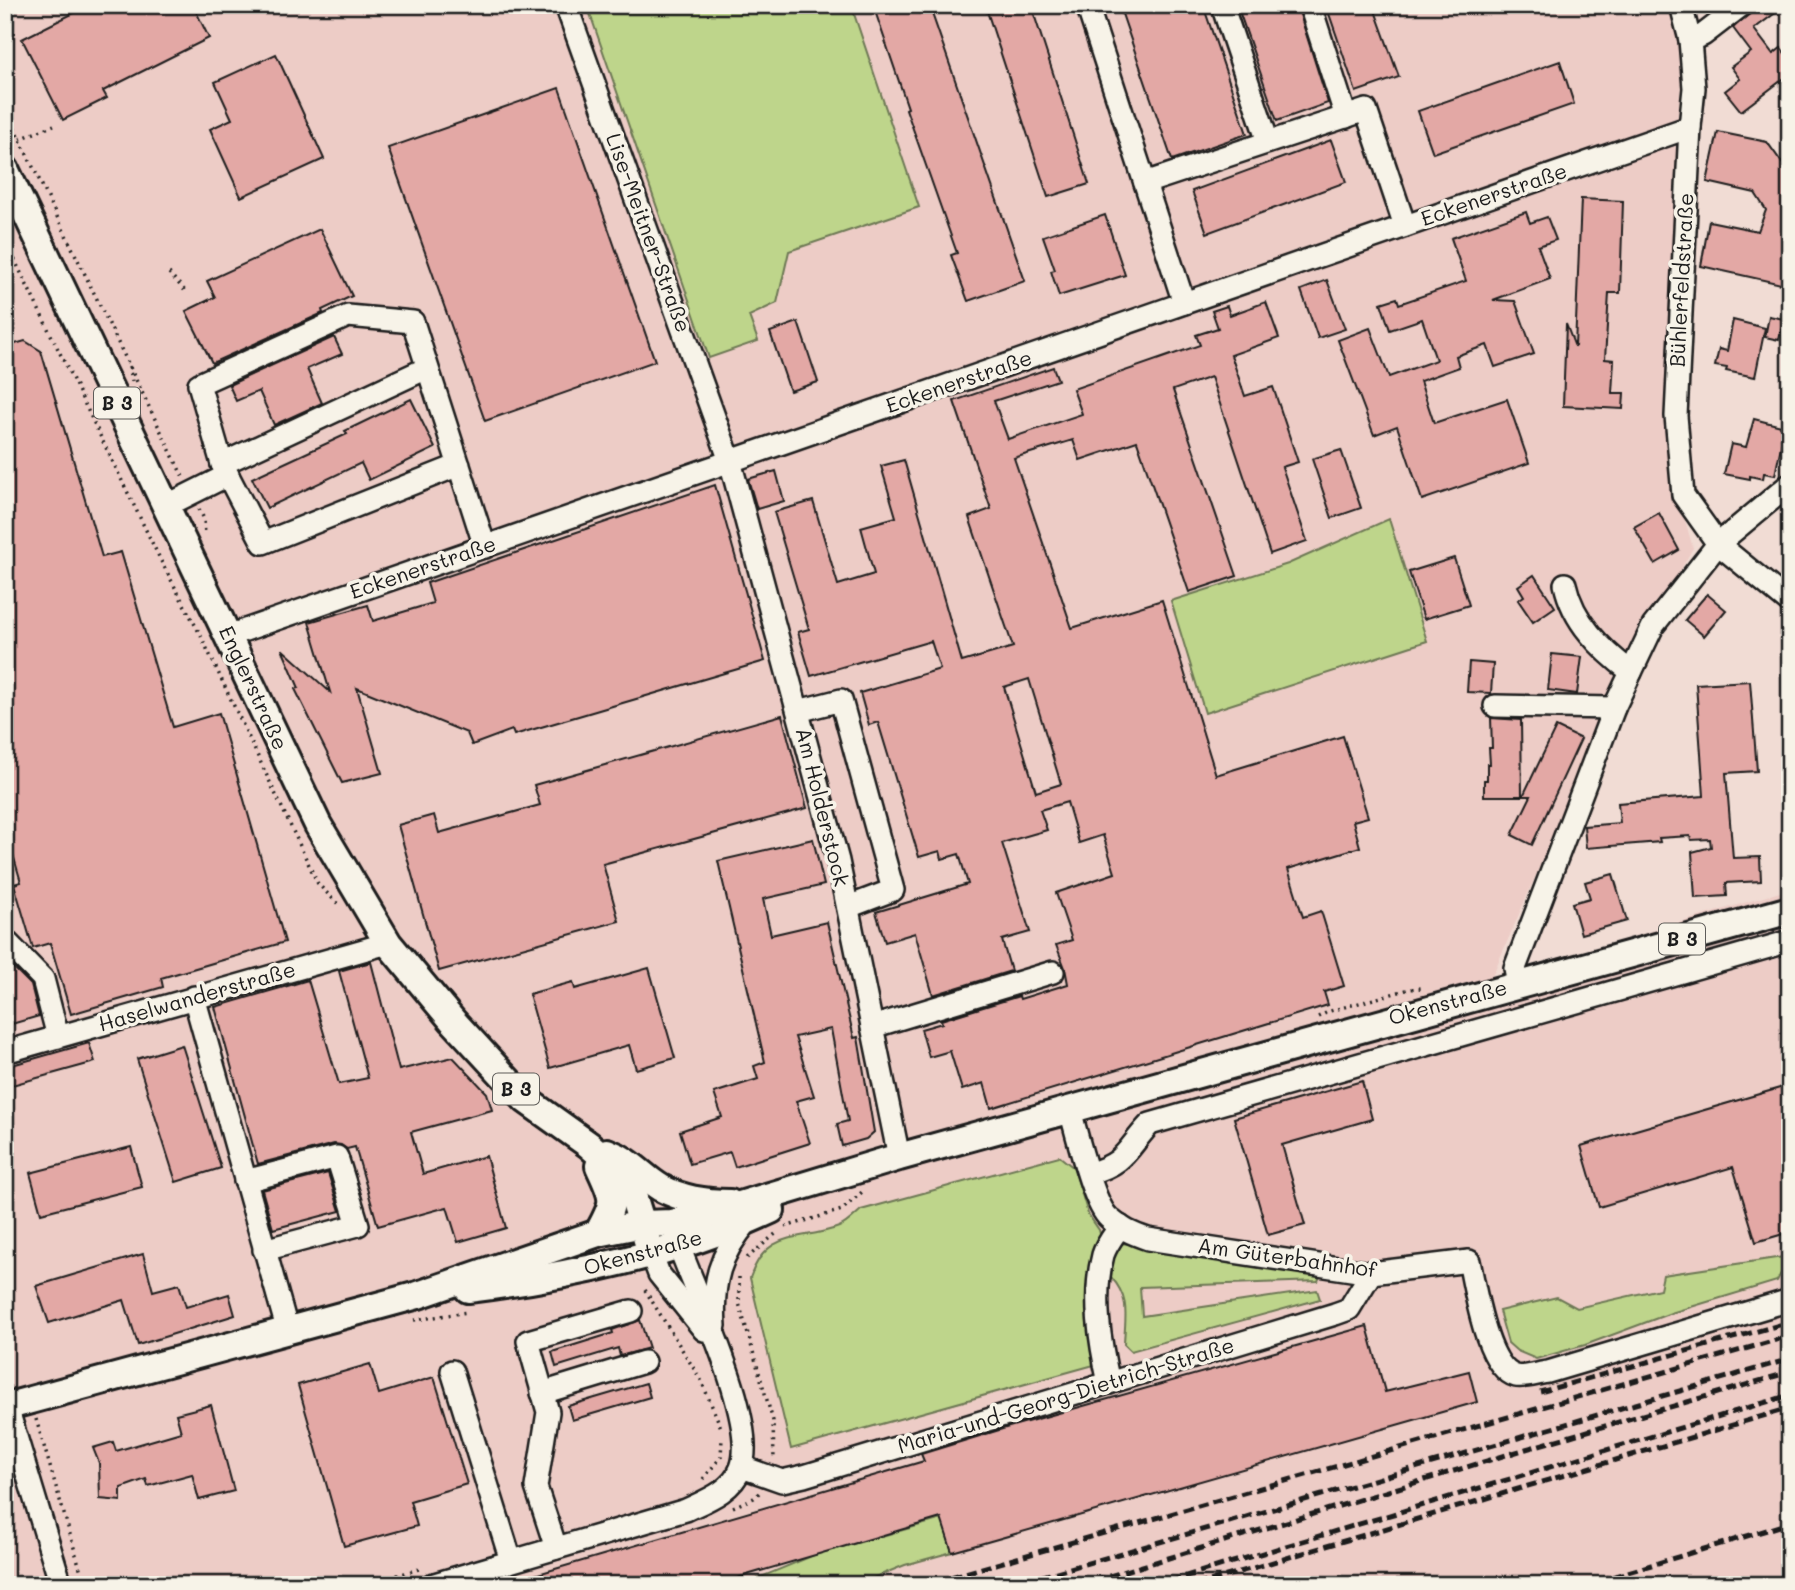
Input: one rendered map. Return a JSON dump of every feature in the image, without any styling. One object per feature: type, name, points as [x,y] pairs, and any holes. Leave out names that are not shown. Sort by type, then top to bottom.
[{"type":"main road","name":"Englerstraße","points":[[5,169],[318,825],[388,943],[453,1021],[526,1100],[589,1145],[614,1167],[632,1192],[651,1253]]},
{"type":"main road","name":"B 3","points":[[1518,984],[1790,910]]},
{"type":"main road","name":"Okenstraße","points":[[418,1295],[542,1279],[651,1253],[675,1235],[862,1178],[900,1157],[1518,984]]},
{"type":"main road","name":"Englerstraße","points":[[589,1145],[624,1158],[661,1187],[700,1201],[746,1212]]},
{"type":"main road","name":"Englerstraße","points":[[589,1145],[613,1196],[611,1209],[598,1233]]},
{"type":"main road","points":[[661,1187],[675,1235]]},
{"type":"main road","name":"Okenstraße","points":[[14,1405],[418,1295],[598,1233],[643,1224],[675,1235]]},
{"type":"street","name":"Lise-Meitner-Straße","points":[[566,5],[730,461]]},
{"type":"street","points":[[1087,5],[1184,303]]},
{"type":"street","points":[[1222,5],[1268,142]]},
{"type":"street","points":[[1310,5],[1346,117]]},
{"type":"street","name":"Bühlerfeldstraße","points":[[1681,5],[1690,40],[1694,88],[1676,416],[1683,495],[1718,544],[1790,603]]},
{"type":"street","points":[[1690,40],[1703,36],[1742,5]]},
{"type":"street","points":[[1144,183],[1366,110],[1405,226]]},
{"type":"street","name":"Eckenerstraße","points":[[228,636],[1690,127]]},
{"type":"street","points":[[459,465],[263,543],[225,470],[199,384],[348,316],[413,321],[427,368],[459,465],[485,547]]},
{"type":"street","points":[[166,506],[225,470],[427,368]]},
{"type":"street","name":"Am Holderstock","points":[[730,461],[838,861],[900,1157]]},
{"type":"street","name":"Okenstraße","points":[[1518,984],[1514,968],[1614,708],[1653,626],[1718,544],[1790,484]]},
{"type":"street","points":[[1565,584],[1570,604],[1590,635],[1610,656],[1631,672]]},
{"type":"street","points":[[798,711],[841,700],[893,890],[848,907]]},
{"type":"street","points":[[1494,706],[1614,708]]},
{"type":"street","points":[[5,940],[43,979],[58,1037]]},
{"type":"street","points":[[1090,1173],[1107,1168],[1127,1154],[1135,1140],[1150,1124],[1790,941]]},
{"type":"street","name":"Haselwanderstraße","points":[[5,1052],[388,943]]},
{"type":"street","points":[[872,1027],[1053,972]]},
{"type":"street","points":[[194,997],[288,1332]]},
{"type":"street","name":"Am Güterbahnhof","points":[[1070,1110],[1096,1199],[1107,1217],[1119,1226],[1148,1239],[1371,1273],[1469,1261],[1489,1343],[1503,1368],[1516,1376],[1548,1372],[1790,1300]]},
{"type":"street","points":[[245,1181],[337,1157],[358,1225],[264,1250]]},
{"type":"street","points":[[717,1345],[714,1301],[716,1276],[746,1212]]},
{"type":"street","points":[[1109,1383],[1100,1342],[1098,1284],[1103,1253],[1119,1226]]},
{"type":"street","points":[[430,1575],[511,1561],[686,1510],[717,1495],[732,1483],[742,1467],[744,1435],[735,1394],[675,1235]]},
{"type":"street","points":[[651,1253],[659,1274],[717,1345]]},
{"type":"street","name":"Maria-und-Georg-Dietrich-Straße","points":[[742,1467],[782,1480],[804,1476],[1349,1309],[1371,1273]]},
{"type":"street","points":[[556,1548],[536,1487],[548,1412],[528,1341],[631,1311]]},
{"type":"street","points":[[542,1393],[644,1362]]},
{"type":"street","points":[[452,1371],[511,1561]]},
{"type":"street","points":[[14,1405],[61,1585]]},
{"type":"path","points":[[5,109],[204,519],[206,545]]},
{"type":"path","points":[[20,139],[54,124]]},
{"type":"path","points":[[5,240],[151,540],[201,636]]},
{"type":"path","points":[[169,273],[186,292]]},
{"type":"path","points":[[744,1264],[749,1256],[783,1228],[842,1210],[862,1178]]},
{"type":"path","points":[[739,1272],[739,1303],[774,1421],[775,1458],[768,1476]]},
{"type":"path","points":[[644,1288],[701,1380],[723,1431],[721,1457],[702,1480]]},
{"type":"path","points":[[14,1405],[85,1585]]},
{"type":"path","points":[[363,1585],[430,1575]]},
{"type":"shaded area","points":[[5,5],[1675,5],[1684,42],[1675,170],[1669,464],[1693,548],[1630,659],[1490,981],[1790,889],[1790,1585],[5,1585]]},
{"type":"green space","points":[[587,5],[851,5],[919,207],[789,251],[777,303],[749,316],[758,341],[709,358]]},
{"type":"green space","points":[[1389,519],[1427,641],[1205,713],[1171,601],[1288,564]]},
{"type":"green space","points":[[1059,1156],[1074,1168],[1088,1214],[1099,1230],[1102,1241],[1091,1324],[1094,1365],[791,1449],[750,1278],[765,1251],[786,1239],[839,1227],[861,1210]]},
{"type":"green space","points":[[1121,1243],[1322,1271],[1318,1281],[1140,1287],[1142,1316],[1317,1290],[1320,1299],[1131,1351],[1124,1344],[1126,1317],[1122,1293],[1111,1277],[1114,1249]]},
{"type":"green space","points":[[1790,1256],[1777,1281],[1671,1313],[1585,1345],[1536,1359],[1517,1351],[1508,1343],[1499,1311],[1557,1297],[1577,1308],[1660,1289],[1663,1275]]},
{"type":"green space","points":[[942,1519],[952,1552],[905,1565],[856,1585],[742,1585],[814,1555]]},
{"type":"building","points":[[76,5],[193,5],[209,38],[103,91],[107,98],[63,120],[22,39],[78,11]]},
{"type":"building","points":[[873,5],[929,5],[1025,281],[968,301],[951,255],[957,253],[906,109],[908,108]]},
{"type":"building","points":[[985,5],[1031,5],[1089,184],[1048,197]]},
{"type":"building","points":[[1119,5],[1203,5],[1247,134],[1172,160]]},
{"type":"building","points":[[1237,5],[1297,5],[1328,103],[1277,121]]},
{"type":"building","points":[[1326,5],[1373,5],[1399,77],[1356,92]]},
{"type":"building","points":[[1759,5],[1786,5],[1754,29],[1773,54],[1781,48],[1790,60],[1790,74],[1741,111],[1725,91],[1740,79],[1731,67],[1751,52],[1733,28]]},
{"type":"building","points":[[276,54],[324,159],[241,197],[210,129],[232,119],[215,82]]},
{"type":"building","points":[[1560,61],[1574,104],[1433,153],[1418,111]]},
{"type":"building","points":[[559,88],[655,361],[485,421],[388,148]]},
{"type":"building","points":[[1718,132],[1767,142],[1790,174],[1790,286],[1701,266],[1709,221],[1758,231],[1766,210],[1755,193],[1707,182]]},
{"type":"building","points":[[1331,140],[1346,182],[1207,233],[1192,191]]},
{"type":"building","points":[[1581,199],[1623,201],[1620,293],[1609,293],[1605,359],[1614,360],[1612,393],[1624,393],[1623,409],[1563,406],[1566,324],[1575,347]]},
{"type":"building","points":[[1526,212],[1530,223],[1547,217],[1556,240],[1538,246],[1550,279],[1493,300],[1515,301],[1534,354],[1495,367],[1487,345],[1456,356],[1459,367],[1420,381],[1434,423],[1507,399],[1529,463],[1422,500],[1397,426],[1374,435],[1338,340],[1370,328],[1389,377],[1436,360],[1422,319],[1390,330],[1381,303],[1397,298],[1399,304],[1466,281],[1451,238]]},
{"type":"building","points":[[1105,215],[1125,275],[1059,296],[1051,271],[1055,270],[1043,236]]},
{"type":"building","points":[[320,229],[352,296],[322,310],[323,313],[212,363],[186,311],[215,297],[207,281]]},
{"type":"building","points":[[1327,280],[1345,329],[1318,338],[1301,290]]},
{"type":"building","points":[[1266,302],[1279,338],[1231,355],[1245,396],[1273,387],[1298,462],[1282,467],[1307,541],[1270,554],[1211,377],[1173,390],[1237,576],[1189,592],[1137,441],[1080,460],[1073,440],[1014,458],[1072,628],[1162,600],[1216,775],[1343,736],[1368,817],[1353,821],[1360,847],[1288,869],[1303,917],[1321,911],[1344,986],[1324,992],[1328,1005],[991,1108],[984,1083],[962,1090],[950,1051],[929,1057],[921,1029],[942,1023],[941,1020],[1019,996],[1020,999],[1068,984],[1056,945],[1072,940],[1056,893],[1115,873],[1103,835],[1079,843],[1067,802],[1040,810],[1047,830],[1002,843],[1030,932],[1002,940],[1011,971],[933,995],[915,933],[885,942],[876,912],[968,884],[959,854],[942,859],[940,851],[919,857],[878,722],[869,725],[860,693],[940,669],[931,641],[811,676],[798,632],[809,629],[774,512],[813,501],[838,585],[874,574],[861,527],[896,517],[881,466],[904,460],[962,662],[1013,647],[969,517],[991,509],[954,401],[1053,367],[1058,380],[994,401],[1008,439],[1082,414],[1073,389],[1200,345],[1196,335],[1218,328],[1212,311],[1227,306],[1230,315]],"holes":[[[1029,679],[1061,784],[1036,792],[1004,687]]]},
{"type":"building","points":[[1769,316],[1784,319],[1779,340],[1765,337]]},
{"type":"building","points":[[1733,320],[1765,328],[1755,377],[1715,366],[1719,349],[1727,351]]},
{"type":"building","points":[[798,322],[818,382],[790,391],[770,332]]},
{"type":"building","points":[[334,337],[342,354],[307,369],[322,403],[274,425],[259,391],[236,401],[229,385]]},
{"type":"building","points":[[25,341],[41,351],[102,557],[121,552],[173,727],[219,713],[285,942],[161,978],[163,987],[71,1014],[50,943],[33,948],[14,884],[21,882],[5,827],[5,347]]},
{"type":"building","points":[[411,399],[435,448],[369,480],[361,463],[267,508],[252,478],[347,434],[345,431]]},
{"type":"building","points":[[1754,419],[1785,427],[1775,475],[1764,473],[1763,479],[1750,476],[1750,479],[1724,474],[1731,444],[1746,447]]},
{"type":"building","points":[[1341,450],[1361,508],[1332,518],[1312,459]]},
{"type":"building","points":[[776,471],[784,501],[757,509],[748,479]]},
{"type":"building","points":[[715,485],[765,661],[514,735],[512,730],[472,745],[467,733],[357,688],[382,773],[342,783],[295,689],[299,688],[282,649],[330,692],[309,622],[368,605],[373,621],[433,603],[427,583]]},
{"type":"building","points":[[1659,513],[1679,550],[1655,564],[1634,527]]},
{"type":"building","points":[[1454,558],[1469,605],[1424,619],[1409,572]]},
{"type":"building","points":[[1534,575],[1555,607],[1533,622],[1518,600],[1524,596],[1518,586]]},
{"type":"building","points":[[1707,594],[1726,610],[1704,636],[1685,620]]},
{"type":"building","points":[[1552,654],[1582,657],[1577,694],[1548,690]]},
{"type":"building","points":[[1469,662],[1493,664],[1491,693],[1467,692]]},
{"type":"building","points":[[1750,681],[1757,771],[1726,773],[1733,858],[1760,857],[1761,881],[1726,883],[1727,896],[1695,898],[1692,852],[1711,847],[1710,839],[1691,840],[1690,836],[1659,838],[1660,842],[1586,848],[1584,826],[1620,823],[1618,803],[1704,796],[1696,684]]},
{"type":"building","points":[[782,715],[807,808],[603,864],[619,921],[439,971],[398,825],[434,815],[439,833],[540,805],[534,785]]},
{"type":"building","points":[[1491,718],[1521,720],[1522,796],[1484,796],[1487,764],[1490,764],[1489,748],[1492,748]]},
{"type":"building","points":[[1556,727],[1581,739],[1532,845],[1512,835],[1531,796],[1523,796]]},
{"type":"building","points":[[813,839],[824,885],[763,899],[771,935],[827,922],[854,1038],[858,1037],[874,1132],[866,1139],[842,1146],[837,1124],[848,1121],[831,1029],[795,1037],[814,1096],[796,1101],[810,1143],[735,1167],[730,1152],[690,1164],[680,1131],[722,1117],[714,1093],[758,1079],[754,1066],[765,1062],[718,861]]},
{"type":"building","points":[[1613,874],[1627,921],[1581,934],[1572,903],[1590,898],[1585,882]]},
{"type":"building","points":[[371,962],[399,1070],[453,1057],[487,1093],[492,1110],[411,1132],[423,1174],[486,1156],[506,1228],[458,1242],[447,1207],[378,1226],[355,1147],[347,1149],[334,1144],[258,1164],[215,1007],[308,980],[339,1084],[368,1078],[339,971]]},
{"type":"building","points":[[14,968],[31,985],[39,1016],[5,1026],[5,971]]},
{"type":"building","points":[[649,968],[675,1058],[636,1069],[629,1045],[550,1068],[529,994],[573,982],[575,989]]},
{"type":"building","points":[[89,1043],[95,1062],[5,1087],[5,1067]]},
{"type":"building","points":[[182,1045],[221,1168],[176,1182],[137,1059]]},
{"type":"building","points":[[1362,1081],[1372,1119],[1282,1145],[1305,1225],[1268,1235],[1234,1118]]},
{"type":"building","points":[[1790,1085],[1790,1232],[1756,1242],[1733,1167],[1599,1207],[1581,1146]]},
{"type":"building","points":[[131,1147],[142,1187],[41,1213],[30,1173]]},
{"type":"building","points":[[328,1173],[340,1211],[273,1229],[262,1190]]},
{"type":"building","points":[[143,1254],[153,1291],[179,1284],[186,1307],[229,1294],[235,1315],[138,1345],[124,1300],[49,1323],[36,1286]]},
{"type":"building","points":[[640,1320],[649,1348],[620,1356],[618,1348],[556,1367],[552,1352],[613,1333],[612,1330]]},
{"type":"building","points":[[1367,1326],[1385,1392],[1469,1371],[1477,1402],[952,1552],[941,1518],[713,1585],[514,1585],[514,1581],[924,1461],[921,1454],[1009,1427]]},
{"type":"building","points":[[370,1364],[379,1394],[434,1377],[467,1484],[410,1501],[417,1526],[344,1546],[298,1385]]},
{"type":"building","points":[[646,1383],[650,1397],[572,1420],[568,1406]]},
{"type":"building","points":[[211,1405],[234,1491],[199,1500],[192,1474],[148,1486],[146,1479],[121,1488],[121,1501],[100,1499],[99,1463],[93,1448],[113,1442],[116,1451],[181,1432],[176,1414]]},
{"type":"railway","points":[[1540,1392],[1790,1322]]},
{"type":"railway","points":[[923,1585],[1790,1336]]},
{"type":"railway","points":[[1012,1585],[1790,1359]]},
{"type":"railway","points":[[1080,1585],[1526,1449],[1790,1372]]},
{"type":"railway","points":[[1156,1585],[1790,1395]]},
{"type":"railway","points":[[1196,1585],[1790,1408]]},
{"type":"railway","points":[[1585,1585],[1790,1523]]}]
